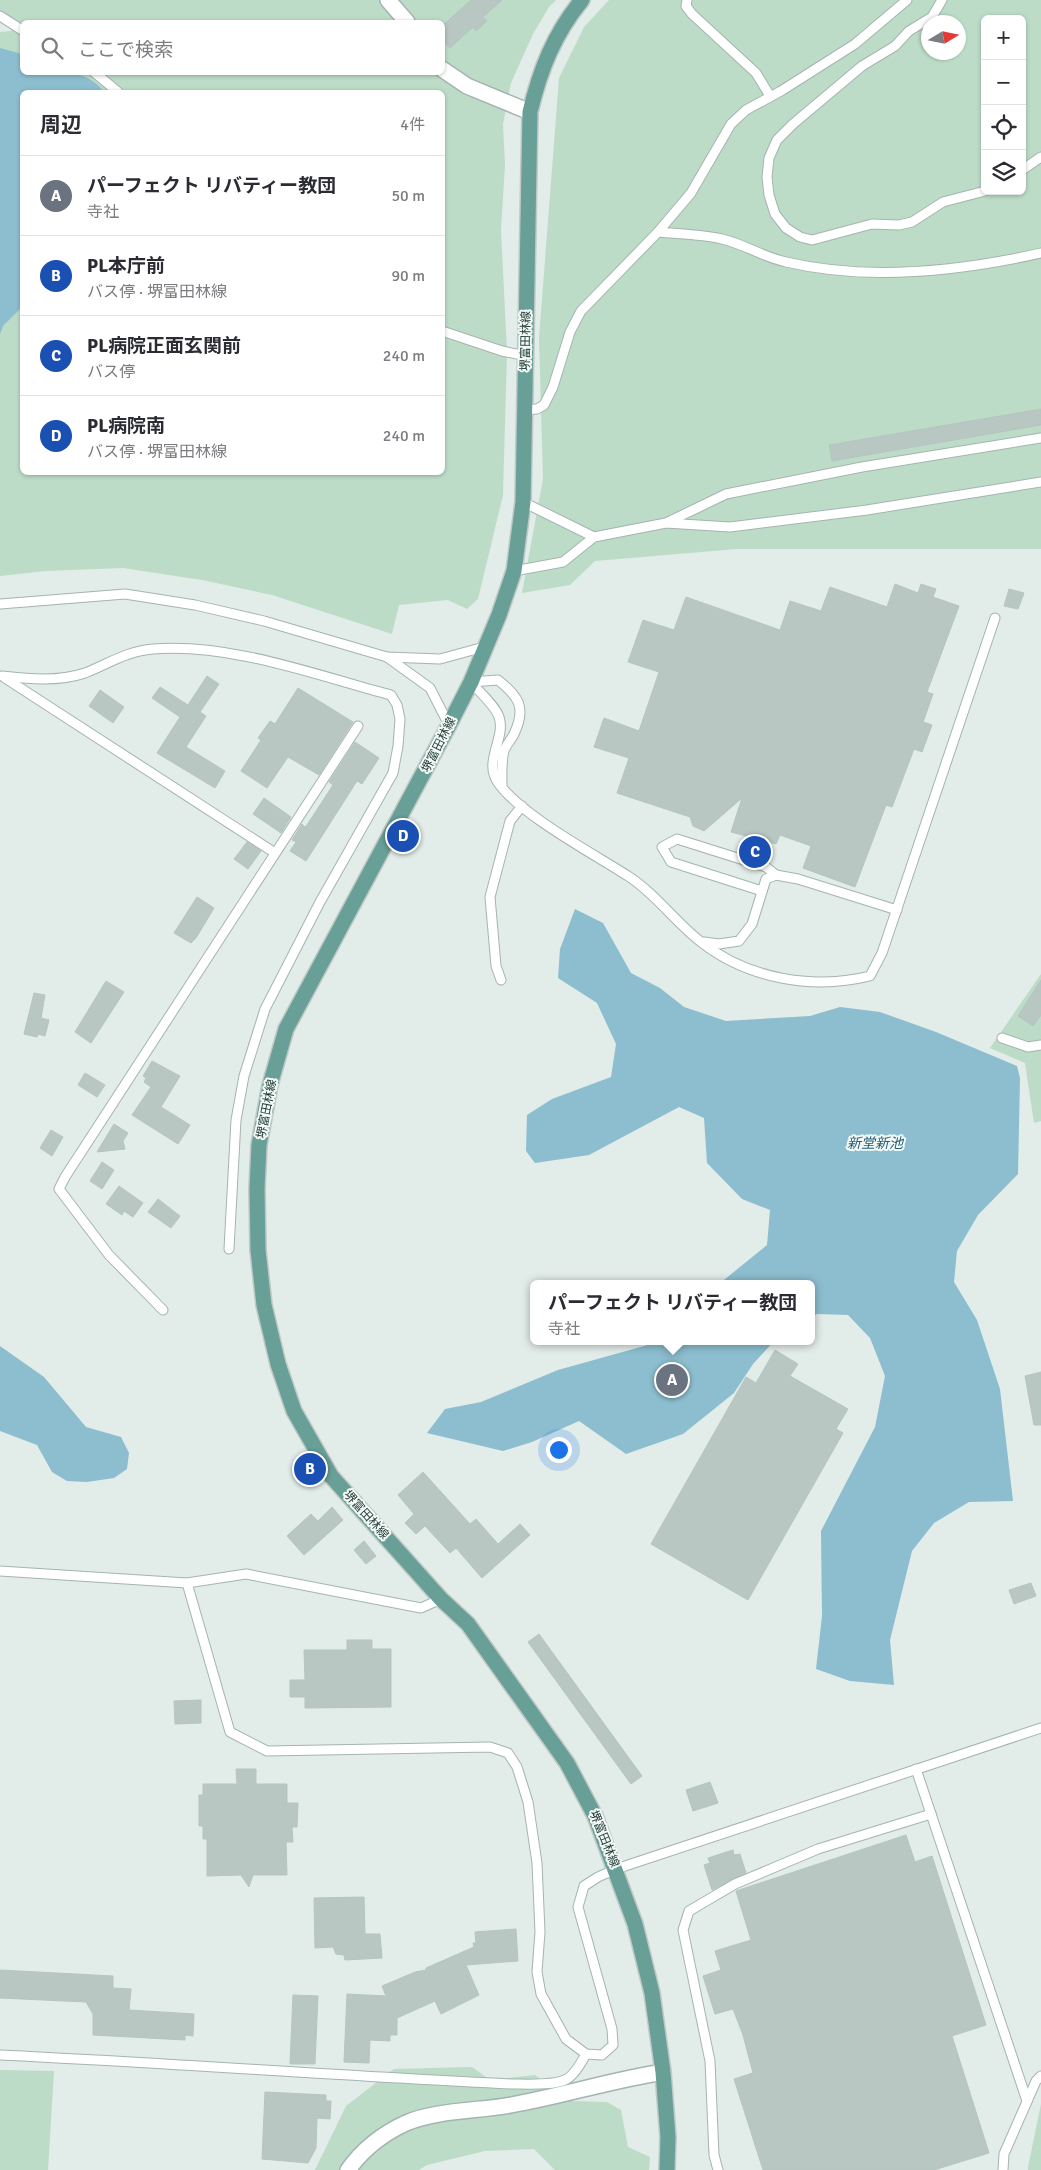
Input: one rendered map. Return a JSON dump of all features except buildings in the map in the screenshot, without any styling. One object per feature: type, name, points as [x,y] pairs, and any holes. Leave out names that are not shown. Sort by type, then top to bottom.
[{"type":"main road","name":"堺富田林線","points":[[582,0],[568,17],[550,47],[538,78],[530,112],[523,502],[514,571],[499,615],[484,647],[471,682],[450,725],[286,1029],[270,1086],[261,1137],[257,1189],[258,1250],[264,1305],[278,1364],[294,1411],[331,1476],[441,1599],[468,1624],[567,1763],[595,1816],[616,1868],[635,1924],[652,1994],[663,2072],[668,2137],[667,2170]]},
{"type":"street","points":[[388,0],[405,20]]},
{"type":"street","points":[[445,71],[474,90],[530,112]]},
{"type":"street","points":[[348,2170],[359,2155],[381,2137],[408,2122],[559,2096],[620,2080],[663,2072]]},
{"type":"lane","points":[[687,0],[686,6],[692,14],[756,73],[770,96]]},
{"type":"lane","points":[[525,410],[537,409],[544,405],[553,387],[570,332],[580,311],[658,232],[691,193],[731,124],[746,110],[781,91],[855,44],[908,0]]},
{"type":"lane","points":[[942,0],[932,17],[909,31],[887,51],[862,66],[792,124],[777,140],[769,158],[767,177],[769,195],[776,214],[786,228],[800,237],[812,240],[872,224],[899,225],[912,222],[943,202],[981,192]]},
{"type":"lane","points":[[0,16],[20,29]]},
{"type":"lane","points":[[98,75],[116,90]]},
{"type":"lane","points":[[1026,167],[1041,157]]},
{"type":"lane","points":[[658,232],[721,239],[762,256],[834,271],[867,272],[943,269],[986,264],[1041,253]]},
{"type":"lane","points":[[445,332],[526,356]]},
{"type":"lane","points":[[666,523],[726,494],[862,467],[1041,438]]},
{"type":"lane","points":[[514,571],[563,562],[594,537],[666,523],[730,526],[867,510],[1041,482]]},
{"type":"lane","points":[[523,502],[594,537]]},
{"type":"lane","points":[[0,604],[125,594],[195,605],[264,621],[387,657],[440,659],[484,647]]},
{"type":"lane","points":[[471,682],[496,710],[500,719],[494,769],[496,780],[506,794],[638,882],[702,942],[729,960],[761,974],[815,982],[855,980],[870,976],[882,953],[995,618]]},
{"type":"lane","points":[[1,675],[39,680],[84,673],[118,657],[149,649],[182,647],[220,651],[391,695],[397,705],[400,719],[393,773],[320,902],[265,1009],[244,1076],[236,1120],[229,1250]]},
{"type":"lane","points":[[387,657],[430,688],[450,725]]},
{"type":"lane","points":[[1,675],[275,853]]},
{"type":"lane","points":[[471,682],[498,680],[516,695],[520,709],[515,732],[505,749],[502,764],[502,786]]},
{"type":"lane","points":[[163,1310],[108,1254],[59,1190],[65,1177],[358,726]]},
{"type":"lane","points":[[501,980],[496,966],[490,897],[510,822],[522,806]]},
{"type":"lane","points":[[762,891],[671,862],[662,847],[677,838],[766,867],[776,875],[798,879],[897,910]]},
{"type":"lane","points":[[702,942],[719,944],[739,940],[752,924],[766,880],[776,875]]},
{"type":"lane","points":[[1002,1038],[1028,1047],[1041,1045]]},
{"type":"lane","points":[[0,1571],[187,1583],[246,1574],[421,1608],[441,1599]]},
{"type":"lane","points":[[187,1583],[230,1732],[267,1751],[490,1747],[508,1753],[517,1767],[528,1802],[537,1863],[540,1932],[537,1972],[541,1994],[566,2039],[586,2054],[602,2055],[612,2045],[612,2028],[578,1907],[584,1886],[616,1868],[1041,1728]]},
{"type":"lane","points":[[916,1769],[1027,2101]]},
{"type":"lane","points":[[718,2170],[714,2155],[710,2061],[684,1930],[689,1911],[735,1884],[818,1849],[931,1814]]},
{"type":"lane","points":[[0,2055],[200,2064],[292,2073],[540,2084],[566,2079],[579,2067],[586,2054]]},
{"type":"lane","points":[[1003,2170],[1004,2154],[1027,2101],[1041,2076]]},
{"type":"green space","points":[[0,0],[556,0],[549,7],[533,34],[511,83],[503,124],[505,165],[501,230],[507,352],[503,495],[478,599],[467,609],[448,600],[399,605],[392,634],[272,595],[202,580],[123,568],[45,571],[0,576],[0,32],[11,31],[15,22],[0,11]]},
{"type":"green space","points":[[609,0],[1041,0],[1041,549],[737,549],[595,561],[570,585],[522,593],[543,479],[539,338],[559,78],[584,27]]},
{"type":"green space","points":[[1041,974],[1041,1121],[1034,1123],[1025,1063],[990,1048]]},
{"type":"green space","points":[[472,2067],[490,2080],[535,2075],[571,2101],[607,2102],[621,2110],[628,2147],[650,2157],[649,2170],[555,2170],[534,2149],[485,2151],[427,2165],[419,2170],[315,2170],[346,2106],[394,2069]]},
{"type":"green space","points":[[0,2070],[54,2071],[48,2170],[0,2170]]},
{"type":"green space","points":[[1041,2104],[1041,2170],[1028,2170],[1028,2167]]},
{"type":"water","points":[[0,48],[20,53],[20,75],[80,75],[96,84],[102,90],[20,90],[20,309],[3,326],[0,334]]},
{"type":"water","name":"新堂新池","points":[[575,909],[603,923],[631,973],[660,988],[684,1007],[726,1021],[810,1016],[840,1007],[880,1012],[936,1032],[1017,1066],[1020,1078],[1018,1174],[978,1215],[957,1251],[954,1282],[977,1320],[1000,1389],[1013,1501],[969,1502],[934,1523],[912,1551],[890,1640],[894,1685],[850,1681],[816,1669],[822,1616],[821,1531],[875,1427],[885,1376],[870,1338],[848,1315],[815,1315],[815,1280],[724,1280],[767,1245],[770,1210],[742,1199],[707,1163],[704,1118],[679,1107],[589,1155],[535,1163],[526,1151],[527,1115],[552,1099],[611,1077],[616,1044],[597,1003],[558,978],[560,949]]},
{"type":"water","points":[[648,1345],[770,1345],[753,1364],[734,1393],[683,1434],[626,1454],[579,1421],[532,1442],[503,1451],[427,1433],[445,1409],[481,1402],[558,1370]]},
{"type":"water","points":[[0,1346],[44,1377],[86,1427],[121,1437],[129,1453],[127,1469],[114,1478],[87,1482],[67,1481],[52,1472],[37,1445],[0,1431]]},
{"type":"place","name":"PL病院南","points":[[403,836]]},
{"type":"place","name":"PL病院正面玄関前","points":[[755,852]]},
{"type":"place","name":"パーフェクト リバティー教団","points":[[672,1380]]},
{"type":"place","name":"PL本庁前","points":[[310,1469]]}]
